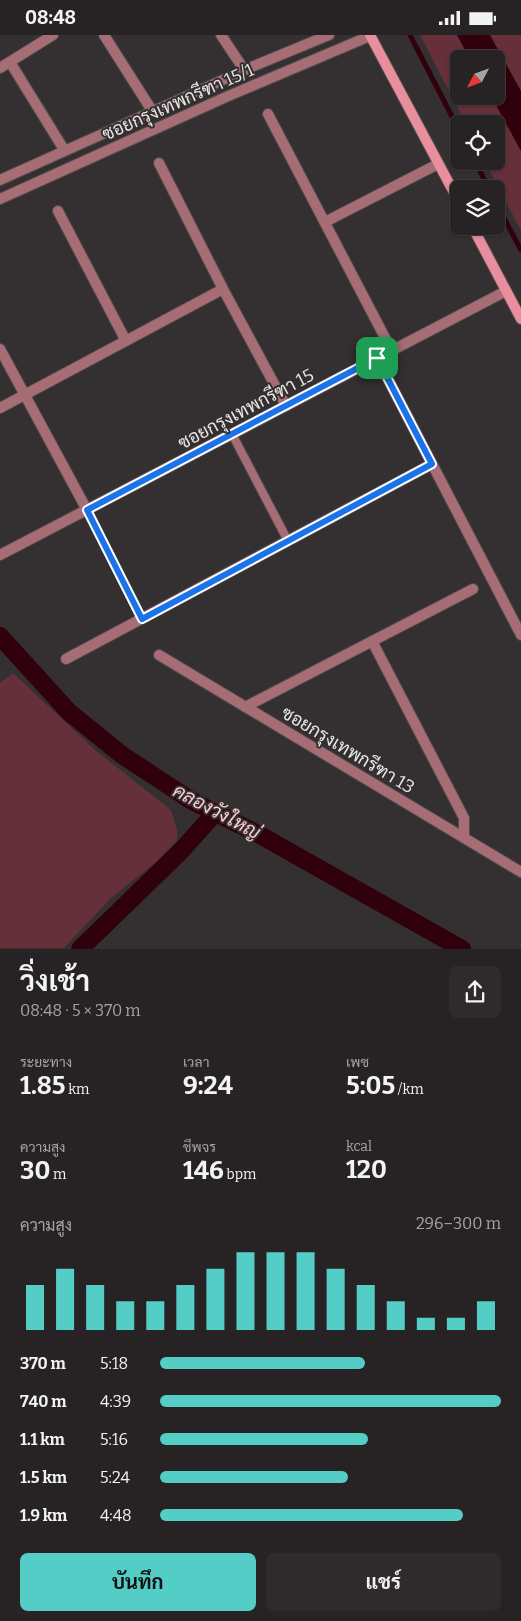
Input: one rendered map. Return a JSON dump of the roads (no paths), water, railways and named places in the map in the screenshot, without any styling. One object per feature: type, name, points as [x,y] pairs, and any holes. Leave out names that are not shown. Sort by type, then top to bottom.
[{"type":"main road","points":[[370,36],[450,186]]},
{"type":"main road","points":[[477,235],[521,319]]},
{"type":"street","points":[[0,68],[53,35]]},
{"type":"street","points":[[104,35],[151,109]]},
{"type":"street","points":[[221,35],[241,65]]},
{"type":"street","name":"ซอยกรุงเทพกรีฑา 15/1","points":[[0,180],[254,66],[329,35]]},
{"type":"street","name":"ซอยกรุงเทพกรีฑา 15/1","points":[[0,199],[226,97],[370,36]]},
{"type":"street","points":[[10,62],[73,166]]},
{"type":"street","points":[[268,114],[392,351]]},
{"type":"street","points":[[159,163],[223,289],[286,406]]},
{"type":"street","points":[[324,222],[438,164]]},
{"type":"street","points":[[58,211],[126,341]]},
{"type":"street","points":[[0,408],[223,289]]},
{"type":"street","name":"ซอยกรุงเทพกรีฑา 15","points":[[0,555],[506,291]]},
{"type":"street","points":[[0,349],[87,510]]},
{"type":"street","points":[[377,358],[521,635]]},
{"type":"street","points":[[66,659],[432,464]]},
{"type":"street","points":[[245,707],[473,589]]},
{"type":"street","points":[[372,641],[464,818],[464,838]]},
{"type":"street","name":"ซอยกรุงเทพกรีฑา 13","points":[[159,655],[521,872]]},
{"type":"lane","points":[[232,434],[288,541]]},
{"type":"lane","points":[[87,510],[142,619]]},
{"type":"waterway","points":[[410,35],[451,115]]},
{"type":"waterway","points":[[480,170],[484,180]]},
{"type":"waterway","points":[[505,220],[521,250]]},
{"type":"waterway","name":"คลองวังใหญ่","points":[[0,636],[69,712],[122,755],[192,801],[260,835],[462,949]]},
{"type":"waterway","points":[[80,949],[181,851],[215,813]]}]
